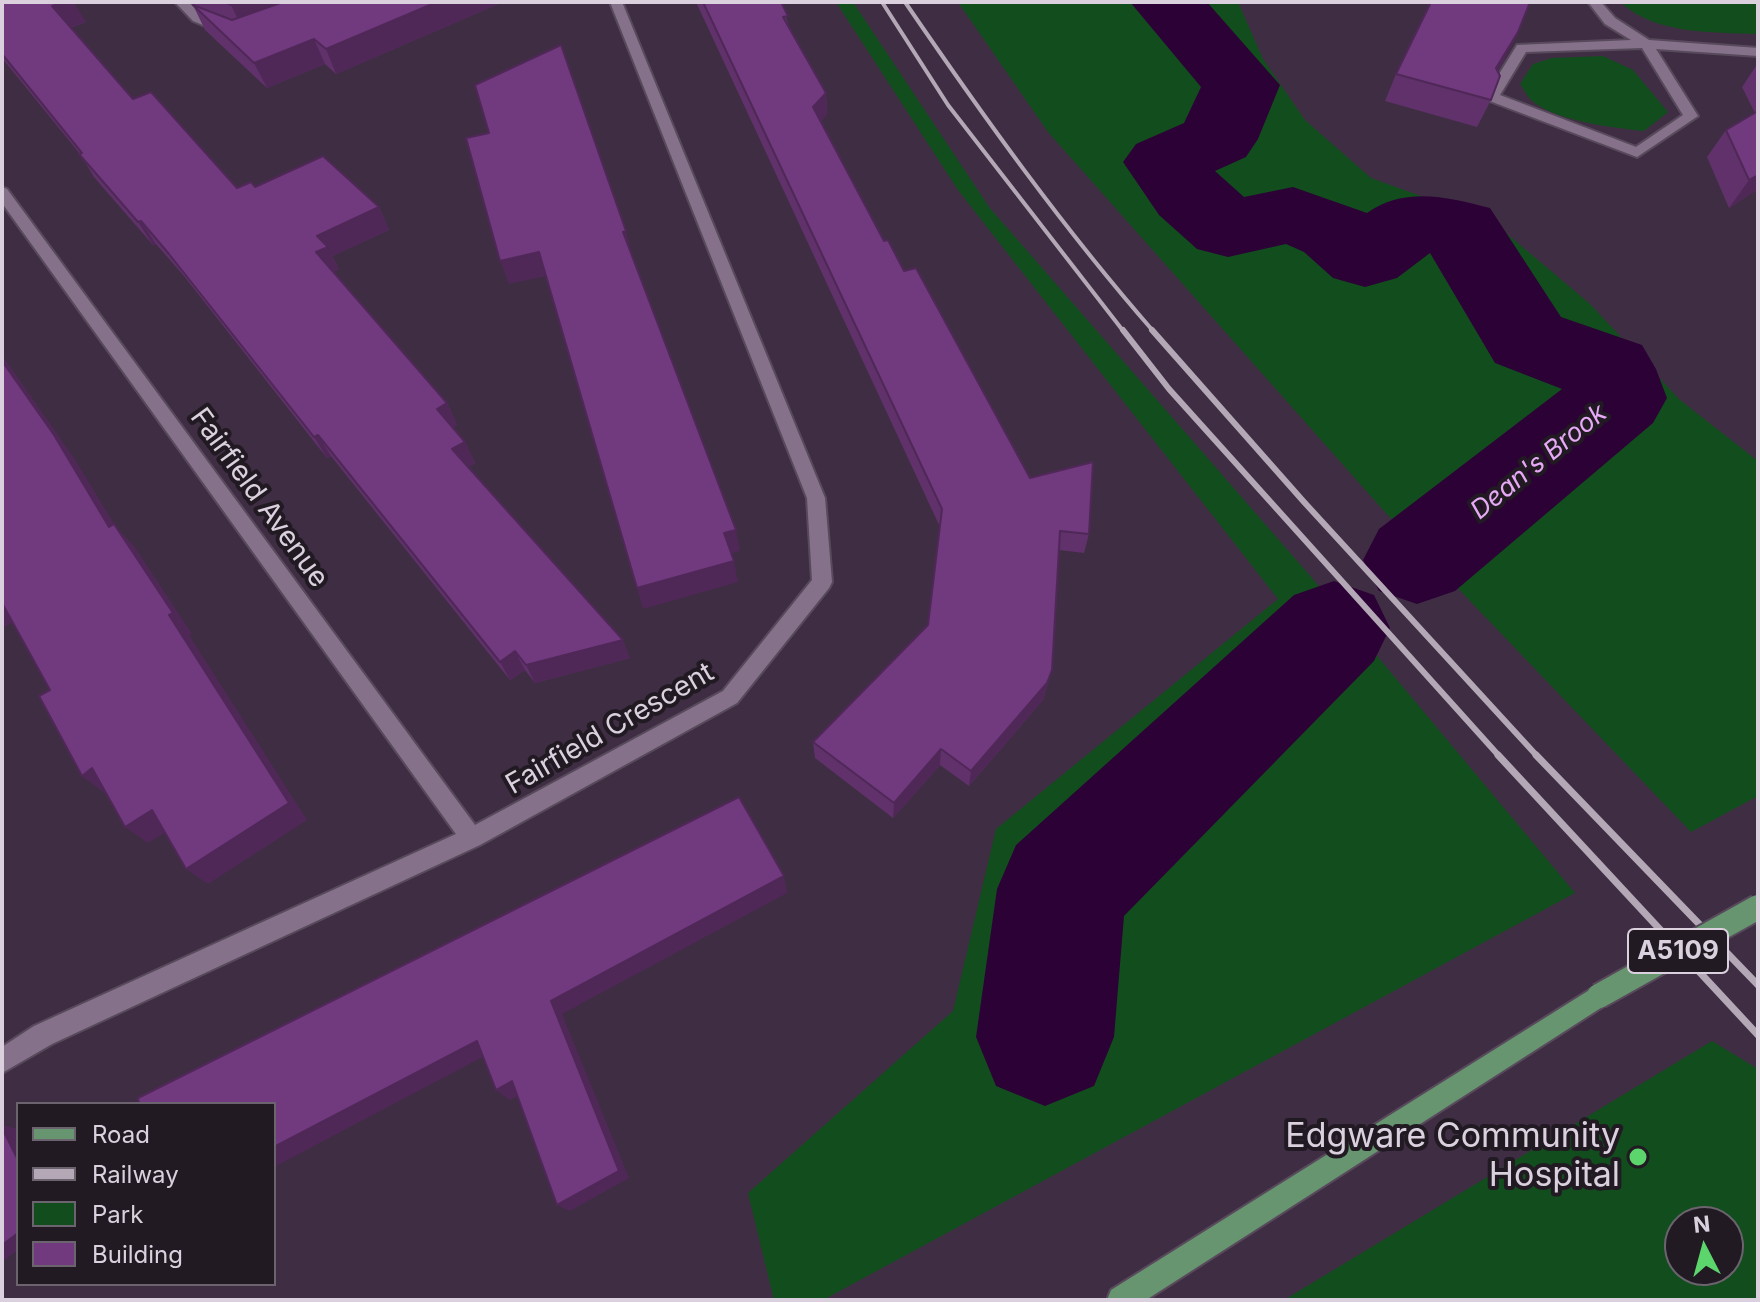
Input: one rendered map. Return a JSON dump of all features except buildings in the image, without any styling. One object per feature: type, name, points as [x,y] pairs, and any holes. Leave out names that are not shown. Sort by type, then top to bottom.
[{"type":"main road","name":"A5109","points":[[1121,1300],[1599,996],[1758,907]]},
{"type":"street","points":[[181,2],[198,18],[231,33]]},
{"type":"street","name":"Fairfield Crescent","points":[[2,1061],[43,1035],[472,838],[730,697],[822,582],[816,498],[616,2]]},
{"type":"street","points":[[1594,2],[1610,21],[1646,44],[1691,116],[1637,153],[1492,97],[1522,48],[1646,44],[1758,52]]},
{"type":"street","name":"Fairfield Avenue","points":[[2,192],[472,838]]},
{"type":"green space","points":[[836,2],[853,2],[989,207],[1312,578],[1575,893],[823,1300],[774,1300],[748,1193],[953,1011],[996,829],[1278,599],[958,190]]},
{"type":"green space","points":[[958,2],[1238,2],[1263,59],[1305,120],[1371,178],[1493,222],[1590,304],[1680,400],[1758,461],[1758,796],[1691,832],[1384,511],[1048,132]]},
{"type":"green space","points":[[1620,2],[1758,4],[1758,34],[1704,32],[1667,26],[1634,13]]},
{"type":"green space","points":[[1603,56],[1633,70],[1668,112],[1644,131],[1602,125],[1569,118],[1541,107],[1531,100],[1520,84],[1533,64],[1552,58]]},
{"type":"green space","name":"Edgware Community Hospital","points":[[1712,1041],[1758,1069],[1758,1300],[1284,1300]]},
{"type":"waterway","name":"Dean's Brook","points":[[1167,2],[1241,85],[1217,139],[1165,162],[1189,196],[1228,229],[1293,215],[1335,232],[1365,257],[1411,223],[1459,228],[1528,340],[1608,369],[1618,398],[1417,560]]},
{"type":"waterway","name":"Dean's Brook","points":[[1045,1037],[1062,889],[1334,628]]},
{"type":"railway","points":[[882,2],[948,105],[1124,332]]},
{"type":"railway","points":[[905,2],[1025,171],[1154,332]]},
{"type":"railway","points":[[1123,330],[1169,389],[1500,757]]},
{"type":"railway","points":[[1152,330],[1304,502],[1538,757]]},
{"type":"railway","points":[[1498,755],[1758,1035]]},
{"type":"railway","points":[[1536,755],[1758,985]]},
{"type":"place","name":"Edgware Community Hospital","points":[[1638,1157]]}]
